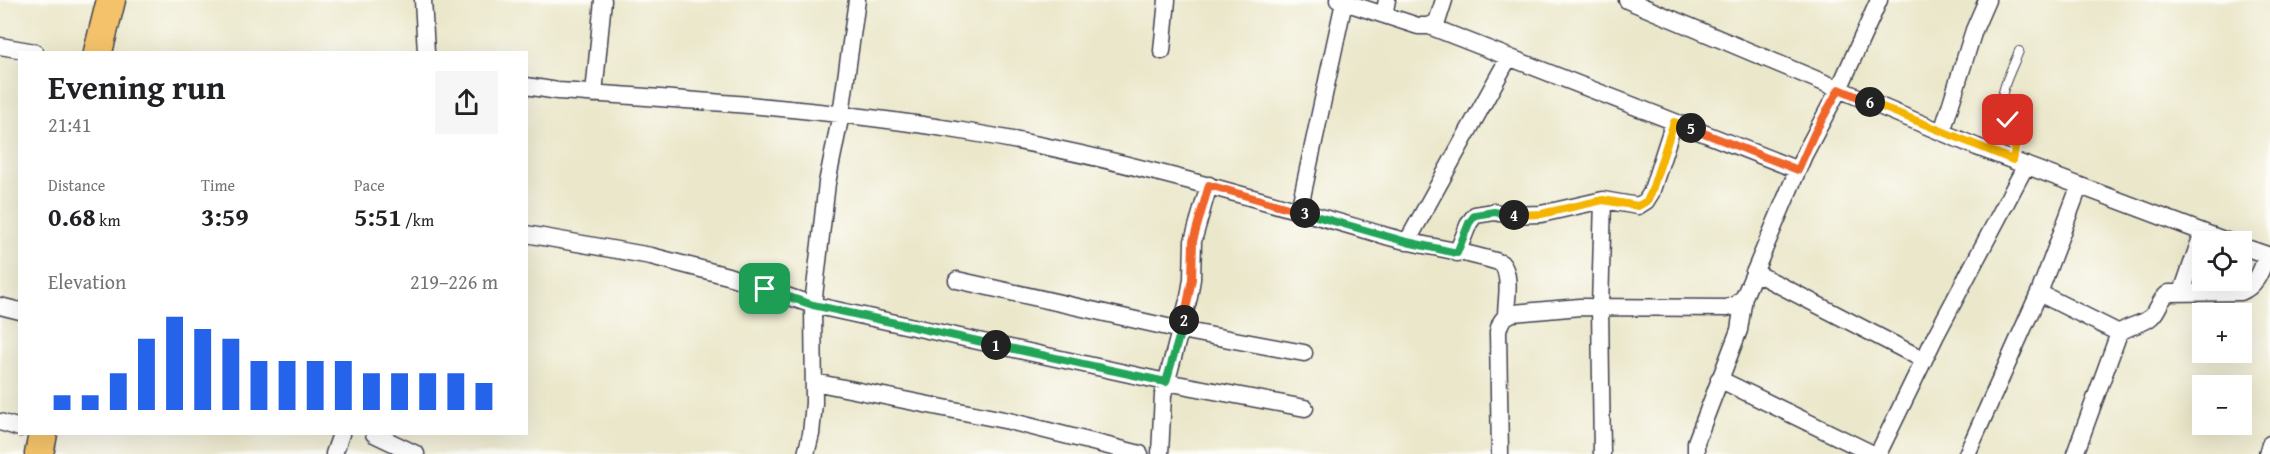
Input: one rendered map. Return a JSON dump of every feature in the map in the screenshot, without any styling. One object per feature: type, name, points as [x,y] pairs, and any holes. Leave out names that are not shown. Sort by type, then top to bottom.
[{"type":"highway","points":[[98,51],[111,0]]},
{"type":"highway","points":[[116,51],[127,0]]},
{"type":"highway","points":[[23,454],[26,435]]},
{"type":"highway","points":[[39,454],[43,435]]},
{"type":"street","points":[[423,0],[426,51]]},
{"type":"street","points":[[594,94],[603,0]]},
{"type":"street","points":[[809,453],[814,403],[813,305],[827,183],[841,114],[857,0]]},
{"type":"street","points":[[1162,51],[1167,0]]},
{"type":"street","points":[[1429,26],[1437,22],[1444,0]]},
{"type":"street","points":[[1627,0],[1942,132],[2079,187],[2200,231]]},
{"type":"street","points":[[1696,454],[1696,442],[1739,330],[1744,297],[1754,272],[1814,134],[1839,89],[1879,0]]},
{"type":"street","points":[[1942,132],[1974,30],[1987,0]]},
{"type":"street","points":[[1299,211],[1341,1],[1386,8],[1418,26],[1429,26],[1798,170]]},
{"type":"street","points":[[0,46],[29,51]]},
{"type":"street","points":[[1407,242],[1509,57]]},
{"type":"street","points":[[528,86],[594,94],[841,114],[963,131],[1088,156],[1209,185],[1407,242],[1501,263],[1506,268],[1506,316]]},
{"type":"street","points":[[1457,253],[1469,223],[1475,215],[1494,212],[1510,215],[1541,214],[1603,200],[1638,206],[1647,201],[1674,122]]},
{"type":"street","points":[[1878,454],[2020,163]]},
{"type":"street","points":[[1160,454],[1161,409],[1192,279],[1194,234],[1209,185]]},
{"type":"street","points":[[1967,454],[2039,293],[2079,187]]},
{"type":"street","points":[[1602,454],[1600,307],[1603,200]]},
{"type":"street","points":[[528,234],[662,259],[728,276],[813,305],[1166,382],[1305,408]]},
{"type":"street","points":[[2075,454],[2119,333],[2128,326],[2143,322],[2153,315],[2162,298],[2169,293],[2232,292],[2252,287],[2268,256],[2252,250]]},
{"type":"street","points":[[2182,291],[2192,263]]},
{"type":"street","points":[[1754,272],[1924,360]]},
{"type":"street","points":[[957,280],[1181,330],[1304,353]]},
{"type":"street","points":[[2039,293],[2119,333]]},
{"type":"street","points":[[1500,454],[1498,332],[1500,322],[1506,316],[1513,313],[1580,307],[1727,308],[1737,304],[1744,297]]},
{"type":"street","points":[[0,306],[18,310]]},
{"type":"street","points":[[1719,379],[1873,454]]},
{"type":"street","points":[[814,382],[1009,421],[1140,454]]},
{"type":"street","points":[[0,422],[18,427]]},
{"type":"street","points":[[334,454],[341,435]]},
{"type":"street","points":[[376,435],[416,454]]},
{"type":"lane","points":[[2019,51],[2001,103],[2003,112],[2017,138],[2020,163]]},
{"type":"route","points":[[765,289],[813,305],[1166,382],[1189,297],[1193,241],[1209,185],[1407,242],[1457,253],[1469,223],[1475,215],[1494,212],[1510,215],[1541,214],[1603,200],[1638,206],[1647,201],[1674,122],[1798,170],[1814,134],[1839,89],[2013,160],[2017,138],[2008,120]]}]
